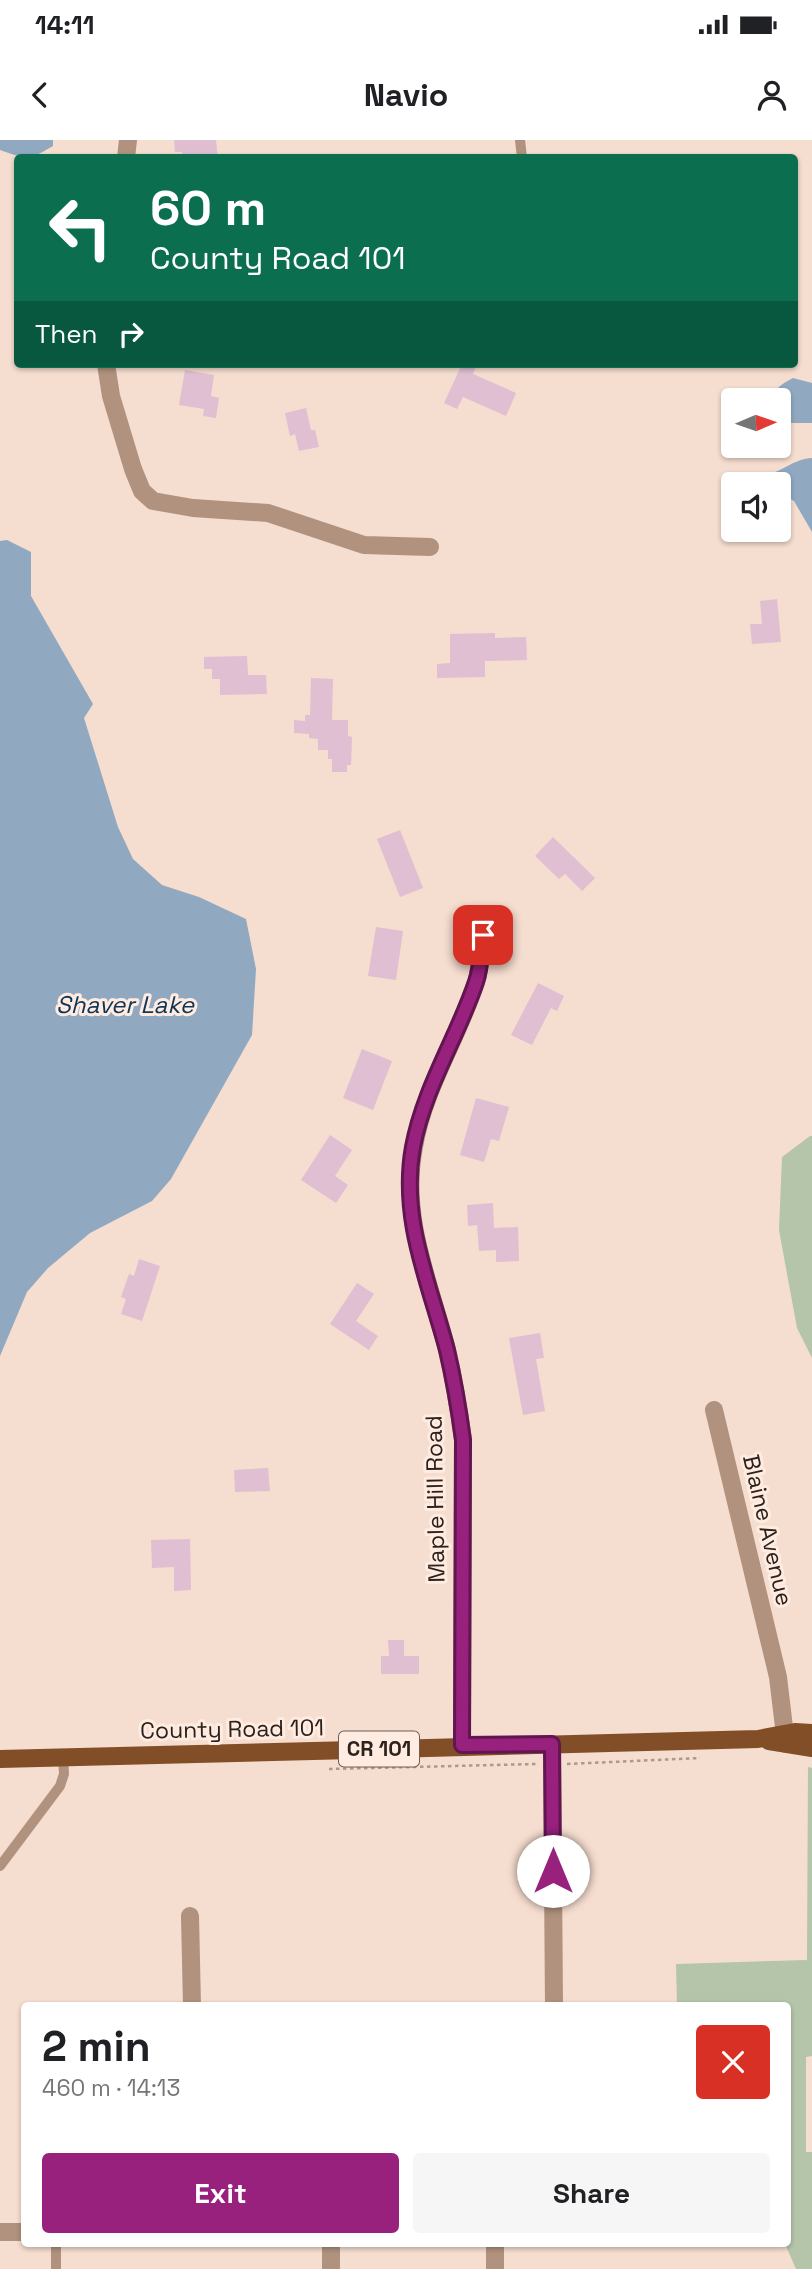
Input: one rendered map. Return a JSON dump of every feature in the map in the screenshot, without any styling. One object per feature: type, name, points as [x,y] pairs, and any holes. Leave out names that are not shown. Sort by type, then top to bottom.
[{"type":"main road","name":"County Road 101","points":[[785,1739],[795,1732],[812,1733]]},
{"type":"main road","name":"County Road 101","points":[[0,1759],[758,1739],[785,1739],[812,1748]]},
{"type":"street","points":[[107,368],[111,396],[133,469],[142,491],[153,501],[193,508],[268,513],[365,545],[430,547]]},
{"type":"street","name":"Maple Hill Road","points":[[462,1745],[463,1440],[446,1349],[421,1268],[410,1188],[413,1147],[424,1108],[477,980],[483,935]]},
{"type":"street","name":"Blaine Avenue","points":[[714,1410],[778,1676],[785,1739]]},
{"type":"street","points":[[552,1744],[554,2002]]},
{"type":"street","points":[[190,1916],[191,2002]]},
{"type":"street","points":[[0,2232],[21,2232]]},
{"type":"street","points":[[331,2247],[331,2269]]},
{"type":"street","points":[[495,2247],[495,2269]]},
{"type":"lane","points":[[0,1866],[60,1786],[64,1774],[63,1758]]},
{"type":"lane","points":[[56,2247],[56,2269]]},
{"type":"green space","points":[[810,1136],[812,1358],[797,1328],[779,1230],[782,1157]]},
{"type":"green space","points":[[808,1767],[812,1768],[812,2056],[806,2057],[806,2152],[812,2152],[812,2269],[796,2269],[786,2247],[791,2247],[791,2002],[677,2002],[676,1964],[807,1960]]},
{"type":"water","points":[[0,140],[53,140],[53,146],[39,154],[14,154],[0,150]]},
{"type":"water","points":[[793,378],[812,383],[812,423],[791,423],[791,388],[779,387]]},
{"type":"water","points":[[812,458],[812,532],[791,499],[791,472],[775,472],[800,460]]},
{"type":"water","name":"Shaver Lake","points":[[7,540],[31,552],[31,596],[93,704],[84,718],[118,827],[133,859],[162,885],[199,897],[246,919],[256,969],[252,1035],[171,1179],[152,1201],[90,1233],[48,1268],[27,1292],[0,1356],[0,541]]},
{"type":"building","points":[[174,140],[216,140],[218,154],[175,152]]},
{"type":"building","points":[[460,368],[475,368],[473,374],[516,393],[506,416],[463,397],[457,409],[444,403]]},
{"type":"building","points":[[185,370],[214,375],[211,396],[219,398],[216,418],[203,416],[204,409],[179,405]]},
{"type":"building","points":[[306,408],[311,430],[315,430],[319,447],[299,451],[295,434],[290,436],[285,413]]},
{"type":"building","points":[[777,599],[781,642],[752,644],[750,624],[762,624],[760,601]]},
{"type":"building","points":[[495,633],[495,638],[526,637],[527,660],[485,661],[485,677],[437,678],[437,664],[450,663],[450,634]]},
{"type":"building","points":[[247,656],[248,675],[266,675],[267,694],[220,695],[220,679],[212,679],[212,669],[204,669],[204,657]]},
{"type":"building","points":[[311,678],[333,679],[332,720],[348,720],[348,736],[352,737],[351,765],[347,765],[347,772],[332,772],[332,759],[328,759],[328,750],[318,750],[318,739],[309,738],[309,734],[294,733],[294,720],[305,721],[305,715],[310,715]]},
{"type":"building","points":[[400,830],[423,888],[400,897],[377,839]]},
{"type":"building","points":[[553,837],[595,878],[582,891],[565,874],[559,879],[535,856]]},
{"type":"building","points":[[376,927],[403,931],[396,980],[368,976]]},
{"type":"building","points":[[538,983],[564,996],[557,1011],[551,1008],[532,1045],[511,1035]]},
{"type":"building","points":[[362,1049],[392,1061],[373,1110],[343,1098]]},
{"type":"building","points":[[476,1098],[509,1107],[499,1141],[491,1139],[484,1162],[460,1155]]},
{"type":"building","points":[[330,1135],[352,1150],[335,1176],[348,1185],[336,1203],[301,1180]]},
{"type":"building","points":[[493,1203],[494,1228],[518,1227],[519,1261],[496,1262],[496,1250],[479,1251],[477,1225],[468,1226],[467,1205]]},
{"type":"building","points":[[139,1259],[160,1266],[142,1321],[121,1314],[126,1299],[121,1297],[129,1274],[134,1276]]},
{"type":"building","points":[[357,1283],[374,1294],[356,1321],[378,1336],[369,1350],[330,1324]]},
{"type":"building","points":[[540,1333],[544,1358],[536,1359],[545,1411],[523,1415],[509,1338]]},
{"type":"building","points":[[268,1468],[270,1491],[235,1492],[234,1470]]},
{"type":"building","points":[[190,1539],[191,1590],[174,1591],[174,1567],[152,1568],[151,1540]]},
{"type":"building","points":[[388,1640],[404,1640],[404,1656],[419,1656],[419,1674],[381,1674],[381,1656],[389,1656]]},
{"type":"route","points":[[483,935],[477,980],[424,1108],[413,1147],[410,1188],[421,1268],[446,1349],[463,1440],[462,1745],[552,1744],[553,1871]]}]
